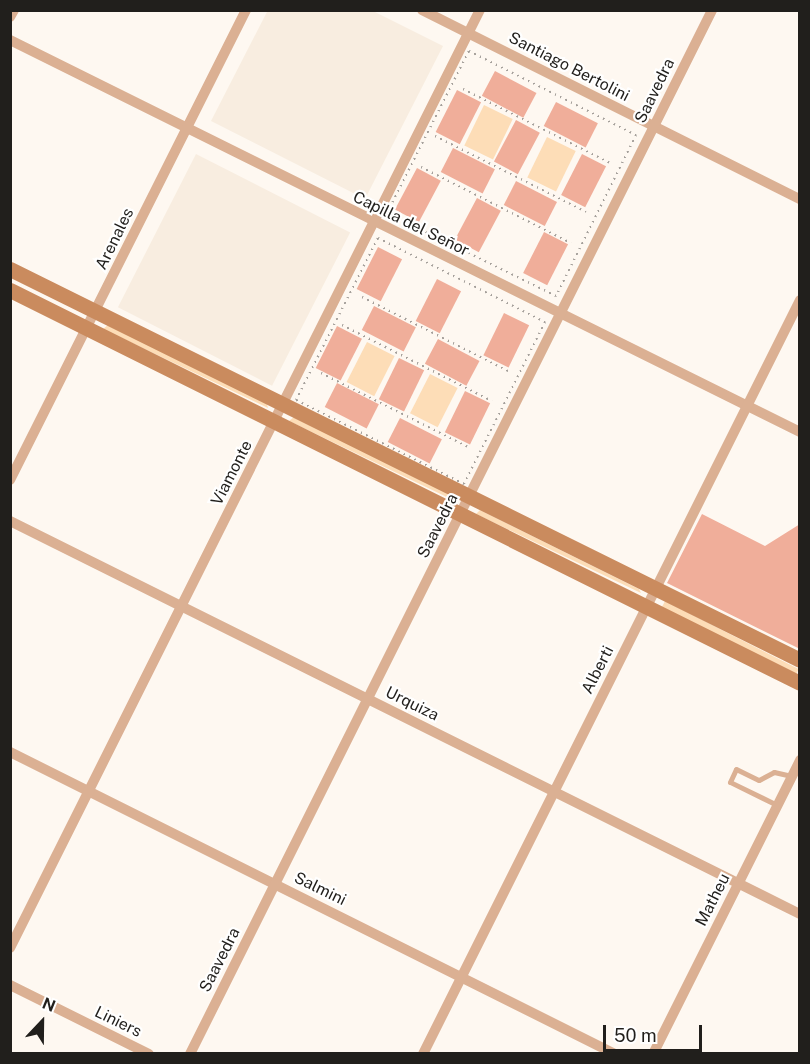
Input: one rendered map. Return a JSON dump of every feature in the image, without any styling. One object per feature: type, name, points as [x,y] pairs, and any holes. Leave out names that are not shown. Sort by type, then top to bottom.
[{"type":"main road","points":[[10,269],[800,660]]},
{"type":"main road","points":[[10,290],[800,683]]},
{"type":"street","points":[[10,17],[14,10]]},
{"type":"street","name":"Arenales","points":[[10,480],[246,10]]},
{"type":"street","name":"Santiago Bertolini","points":[[422,10],[800,199]]},
{"type":"street","name":"Viamonte","points":[[10,948],[480,10]]},
{"type":"street","name":"Saavedra","points":[[190,1053],[712,10]]},
{"type":"street","name":"Capilla del Señor","points":[[10,40],[374,223],[800,432]]},
{"type":"street","name":"Alberti","points":[[423,1053],[800,300]]},
{"type":"street","name":"Urquiza","points":[[10,521],[800,914]]},
{"type":"street","name":"Salmini","points":[[10,752],[615,1053]]},
{"type":"street","name":"Matheu","points":[[653,1053],[800,760]]},
{"type":"street","name":"Liniers","points":[[10,985],[149,1053]]},
{"type":"lane","points":[[777,805],[730,782],[736,770],[759,780],[774,772],[792,776]]},
{"type":"path","points":[[469,51],[636,135],[556,296],[387,213],[469,51]]},
{"type":"path","points":[[463,89],[610,164]]},
{"type":"path","points":[[435,136],[586,212]]},
{"type":"path","points":[[421,167],[571,243]]},
{"type":"path","points":[[378,238],[545,322],[464,483],[296,400],[378,238]]},
{"type":"path","points":[[362,297],[508,371]]},
{"type":"path","points":[[342,324],[492,400]]},
{"type":"path","points":[[321,373],[468,447]]},
{"type":"shaded area","points":[[268,10],[373,11],[443,46],[365,199],[211,121]]},
{"type":"shaded area","points":[[484,105],[513,119],[493,159],[464,145]]},
{"type":"shaded area","points":[[547,137],[576,151],[556,191],[527,177]]},
{"type":"shaded area","points":[[196,154],[350,233],[272,386],[118,307]]},
{"type":"shaded area","points":[[108,325],[267,404],[268,408],[103,329]]},
{"type":"shaded area","points":[[367,342],[395,356],[374,396],[347,382]]},
{"type":"shaded area","points":[[430,374],[458,388],[438,427],[410,413]]},
{"type":"shaded area","points":[[294,417],[453,496],[455,501],[289,421]]},
{"type":"shaded area","points":[[480,510],[639,589],[641,593],[476,514]]},
{"type":"shaded area","points":[[665,601],[799,669],[795,675],[662,607]]},
{"type":"building","points":[[495,71],[536,93],[523,118],[482,96]]},
{"type":"building","points":[[457,90],[481,102],[460,144],[436,132]]},
{"type":"building","points":[[556,102],[598,123],[586,147],[544,126]]},
{"type":"building","points":[[516,120],[540,133],[518,174],[494,161]]},
{"type":"building","points":[[453,148],[495,169],[483,193],[441,172]]},
{"type":"building","points":[[582,154],[606,166],[585,207],[561,195]]},
{"type":"building","points":[[417,168],[441,181],[419,222],[395,209]]},
{"type":"building","points":[[516,181],[557,202],[545,226],[504,205]]},
{"type":"building","points":[[477,198],[501,211],[479,252],[455,239]]},
{"type":"building","points":[[544,232],[568,244],[547,285],[523,273]]},
{"type":"building","points":[[378,247],[402,259],[381,301],[357,289]]},
{"type":"building","points":[[437,279],[461,291],[440,333],[416,321]]},
{"type":"building","points":[[374,306],[416,327],[404,351],[362,330]]},
{"type":"building","points":[[504,313],[529,325],[509,368],[483,355]]},
{"type":"building","points":[[337,326],[362,339],[341,381],[316,368]]},
{"type":"building","points":[[438,339],[479,361],[466,386],[425,364]]},
{"type":"building","points":[[399,358],[424,370],[404,412],[379,399]]},
{"type":"building","points":[[337,383],[379,404],[367,428],[325,407]]},
{"type":"building","points":[[465,391],[490,403],[470,445],[445,432]]},
{"type":"building","points":[[400,418],[442,439],[430,463],[388,442]]},
{"type":"building","points":[[702,514],[765,546],[800,524],[800,649],[667,583]]}]
